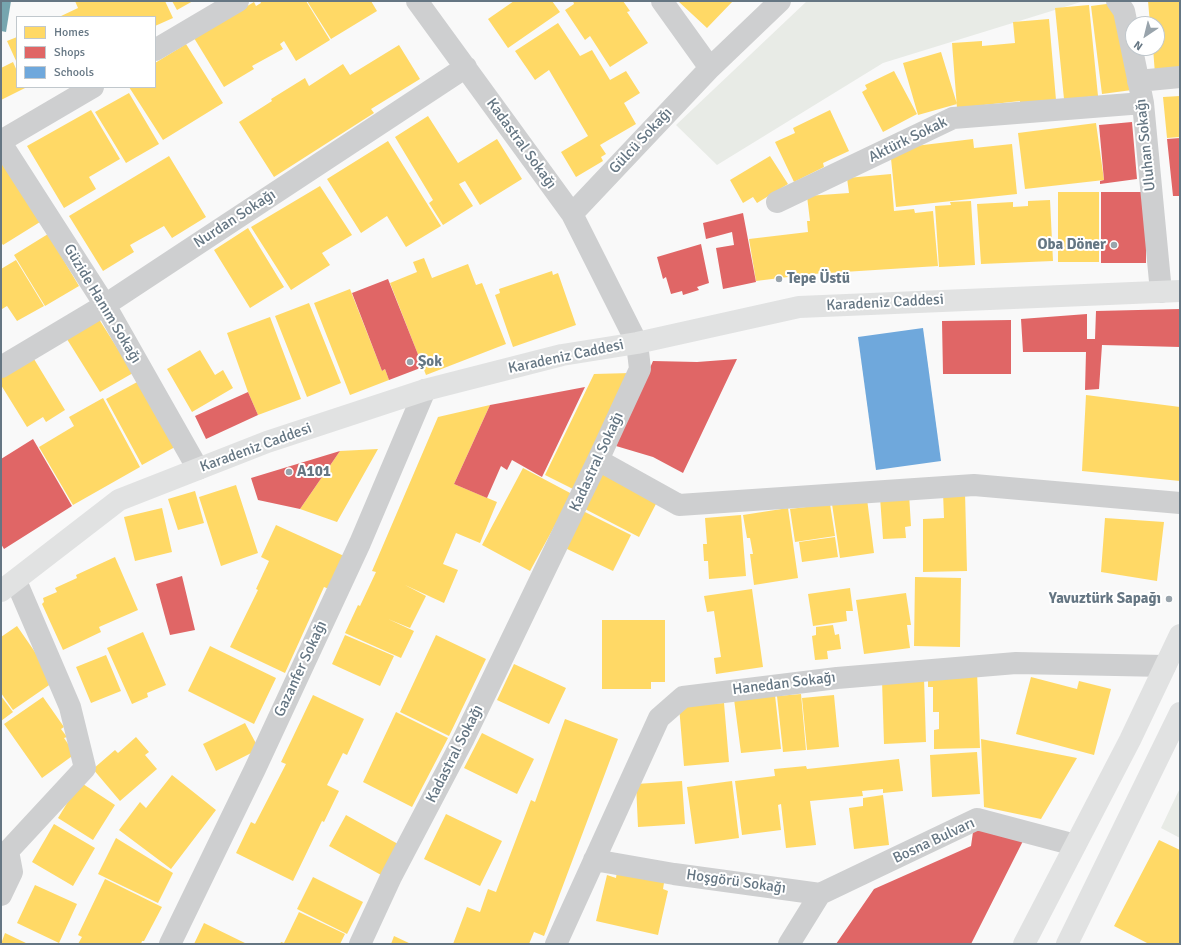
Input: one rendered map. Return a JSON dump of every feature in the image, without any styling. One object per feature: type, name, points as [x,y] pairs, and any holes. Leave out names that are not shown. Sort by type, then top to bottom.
[{"type":"main road","name":"Karadeniz Caddesi","points":[[8,586],[119,500],[267,442],[425,390],[562,355],[637,343],[799,307],[1171,291]]},
{"type":"main road","points":[[1024,944],[1180,635]]},
{"type":"main road","points":[[1067,944],[1180,713]]},
{"type":"street","points":[[156,49],[238,1]]},
{"type":"street","name":"Kadastral Sokağı","points":[[360,944],[391,877],[463,740],[598,460],[640,369],[637,343],[572,214],[418,1]]},
{"type":"street","points":[[662,1],[710,68]]},
{"type":"street","name":"Gülcü Sokağı","points":[[572,214],[710,68],[780,1]]},
{"type":"street","name":"Uluhan Sokağı","points":[[1117,1],[1124,11],[1143,103],[1171,291]]},
{"type":"street","name":"Nurdan Sokağı","points":[[1,367],[105,305],[466,67]]},
{"type":"street","points":[[1138,81],[1180,77]]},
{"type":"street","points":[[1,142],[90,88]]},
{"type":"street","name":"Aktürk Sokak","points":[[777,202],[953,118],[1143,103]]},
{"type":"street","name":"Güzide Hanım Sokağı","points":[[1,142],[105,305],[198,469]]},
{"type":"street","name":"Gazanfer Sokağı","points":[[170,944],[255,769],[360,543],[425,390]]},
{"type":"street","points":[[598,460],[679,505],[974,484],[1180,503]]},
{"type":"street","points":[[1,895],[12,872],[4,852],[85,768],[70,707],[8,586]]},
{"type":"street","name":"Hanedan Sokağı","points":[[556,944],[659,718],[683,697],[837,678],[1016,663],[1165,666]]},
{"type":"street","name":"Bosna Bulvarı","points":[[820,894],[977,819],[1075,845]]},
{"type":"street","name":"Hoşgörü Sokağı","points":[[594,860],[674,874],[820,894]]},
{"type":"street","points":[[789,944],[820,894]]},
{"type":"shaded area","points":[[807,1],[1084,1],[883,63],[717,165],[676,125]]},
{"type":"shaded area","points":[[1180,788],[1180,838],[1161,828]]},
{"type":"building: Homes","points":[[75,1],[165,1],[173,18],[156,26],[156,16],[61,16],[78,8]]},
{"type":"building: Homes","points":[[172,1],[193,1],[177,10]]},
{"type":"building: Homes","points":[[260,1],[306,1],[330,40],[296,61],[284,41],[280,44],[283,49],[252,66],[254,69],[224,87],[194,38],[254,2],[256,6],[261,3]]},
{"type":"building: Homes","points":[[307,1],[371,1],[377,11],[331,39]]},
{"type":"building: Homes","points":[[514,1],[552,1],[560,12],[508,48],[488,19]]},
{"type":"building: Homes","points":[[573,1],[623,1],[630,11],[627,12],[648,43],[610,67],[590,36],[585,40],[565,10],[574,4]]},
{"type":"building: Homes","points":[[678,1],[733,1],[707,28]]},
{"type":"building: Homes","points":[[1148,1],[1180,1],[1180,72],[1155,74],[1154,56],[1165,56],[1165,16],[1149,16]]},
{"type":"building: Homes","points":[[1114,3],[1132,90],[1102,94],[1091,6]]},
{"type":"building: Homes","points":[[1089,5],[1098,96],[1064,99],[1055,8]]},
{"type":"building: Homes","points":[[1049,19],[1056,100],[1020,103],[1020,101],[957,108],[952,43],[982,41],[982,46],[1015,43],[1013,22]]},
{"type":"building: Homes","points":[[558,23],[580,56],[592,50],[610,80],[626,71],[640,93],[624,103],[636,124],[600,145],[606,154],[601,157],[603,161],[576,177],[561,152],[588,136],[549,70],[535,80],[515,51]]},
{"type":"building: Homes","points":[[16,37],[16,61],[7,41]]},
{"type":"building: Homes","points":[[186,44],[223,103],[163,140],[130,88],[156,88],[156,62]]},
{"type":"building: Homes","points":[[399,45],[420,79],[371,109],[374,113],[274,177],[239,122],[272,101],[271,99],[305,78],[309,86],[343,64],[350,75]]},
{"type":"building: Homes","points":[[941,52],[957,104],[918,115],[903,63]]},
{"type":"building: Homes","points":[[13,62],[16,69],[16,88],[25,88],[1,100],[1,68]]},
{"type":"building: Homes","points":[[894,71],[917,114],[883,132],[862,92],[867,89],[865,85]]},
{"type":"building: Homes","points":[[129,93],[159,144],[126,163],[95,112]]},
{"type":"building: Homes","points":[[1180,96],[1180,137],[1167,138],[1163,97]]},
{"type":"building: Homes","points":[[91,110],[120,159],[89,177],[96,189],[64,208],[27,146]]},
{"type":"building: Homes","points":[[830,110],[849,151],[823,163],[824,167],[794,182],[775,142],[795,133],[793,128]]},
{"type":"building: Homes","points":[[428,116],[458,163],[497,139],[522,179],[480,205],[465,181],[459,184],[473,206],[443,225],[429,203],[433,200],[395,137]]},
{"type":"building: Homes","points":[[1096,123],[1104,180],[1025,189],[1018,133]]},
{"type":"building: Homes","points":[[973,139],[974,148],[1012,144],[1017,194],[896,207],[890,149]]},
{"type":"building: Homes","points":[[388,141],[441,226],[406,247],[387,216],[361,233],[327,179]]},
{"type":"building: Homes","points":[[169,156],[206,217],[172,238],[164,226],[130,245],[134,252],[103,271],[69,216]]},
{"type":"building: Homes","points":[[770,156],[788,184],[757,203],[753,197],[743,203],[730,180]]},
{"type":"building: Homes","points":[[1,158],[40,222],[3,245],[1,242]]},
{"type":"building: Homes","points":[[891,174],[894,211],[914,209],[915,213],[933,211],[938,266],[812,274],[756,281],[749,239],[808,232],[807,221],[810,221],[807,196],[849,193],[847,178]]},
{"type":"building: Homes","points":[[320,186],[352,235],[322,253],[330,265],[291,290],[251,227]]},
{"type":"building: Homes","points":[[1058,192],[1099,192],[1099,262],[1058,262]]},
{"type":"building: Homes","points":[[1050,200],[1053,261],[981,264],[977,204],[1013,202],[1013,207],[1028,206],[1028,201]]},
{"type":"building: Homes","points":[[971,201],[975,265],[939,267],[935,206],[951,205],[950,202]]},
{"type":"building: Homes","points":[[248,228],[284,287],[250,308],[214,250]]},
{"type":"building: Homes","points":[[48,234],[79,286],[45,306],[14,255]]},
{"type":"building: Homes","points":[[424,258],[432,278],[468,264],[476,285],[482,283],[506,344],[426,375],[390,283],[417,272],[413,262]]},
{"type":"building: Homes","points":[[16,260],[44,306],[17,321],[7,306],[2,309],[1,308],[1,269]]},
{"type":"building: Homes","points":[[552,271],[553,275],[558,273],[576,325],[513,347],[495,295],[500,293],[499,289]]},
{"type":"building: Homes","points":[[350,289],[382,371],[385,369],[389,380],[350,395],[314,303]]},
{"type":"building: Homes","points":[[309,303],[341,383],[307,397],[275,316]]},
{"type":"building: Homes","points":[[97,316],[133,373],[100,392],[65,336]]},
{"type":"building: Homes","points":[[270,317],[301,399],[258,415],[248,392],[227,333]]},
{"type":"building: Homes","points":[[200,350],[215,375],[223,370],[233,388],[192,412],[167,369]]},
{"type":"building: Homes","points":[[34,359],[65,410],[46,422],[43,417],[27,427],[1,385],[1,373]]},
{"type":"building: Homes","points":[[631,373],[577,491],[545,475],[594,374]]},
{"type":"building: Homes","points":[[139,381],[175,447],[142,465],[106,399]]},
{"type":"building: Homes","points":[[1086,395],[1180,407],[1180,481],[1082,471]]},
{"type":"building: Homes","points":[[103,398],[140,467],[73,505],[39,447],[74,426],[69,417]]},
{"type":"building: Homes","points":[[490,405],[454,484],[497,502],[480,543],[456,533],[443,564],[458,570],[444,603],[405,585],[426,596],[410,628],[388,619],[414,631],[401,658],[345,633],[376,572],[372,571],[438,417]]},
{"type":"building: Homes","points":[[378,449],[337,522],[300,509],[340,451]]},
{"type":"building: Homes","points":[[523,468],[572,494],[530,571],[482,545]]},
{"type":"building: Homes","points":[[601,472],[658,500],[639,537],[583,508]]},
{"type":"building: Homes","points":[[236,485],[258,553],[221,566],[199,497]]},
{"type":"building: Homes","points":[[195,491],[204,523],[178,530],[168,499]]},
{"type":"building: Homes","points":[[943,492],[965,492],[967,571],[923,572],[923,519],[944,518]]},
{"type":"building: Homes","points":[[909,494],[911,526],[905,527],[906,538],[883,539],[880,497]]},
{"type":"building: Homes","points":[[867,499],[874,553],[840,558],[832,504]]},
{"type":"building: Homes","points":[[830,504],[835,536],[795,542],[790,509]]},
{"type":"building: Homes","points":[[162,508],[172,552],[135,561],[124,517]]},
{"type":"building: Homes","points":[[788,508],[798,578],[754,585],[750,554],[753,554],[750,538],[747,538],[743,515]]},
{"type":"building: Homes","points":[[583,511],[631,535],[613,571],[565,548]]},
{"type":"building: Homes","points":[[741,515],[746,576],[709,579],[708,561],[704,561],[703,544],[707,544],[705,518]]},
{"type":"building: Homes","points":[[1105,518],[1164,522],[1157,581],[1101,572]]},
{"type":"building: Homes","points":[[276,525],[344,556],[329,589],[324,587],[285,673],[230,647],[258,590],[256,589],[269,561],[261,557]]},
{"type":"building: Homes","points":[[835,537],[838,557],[802,562],[799,542]]},
{"type":"building: Homes","points":[[115,557],[138,610],[99,627],[101,632],[63,650],[42,604],[44,602],[43,598],[57,592],[55,588],[77,578],[76,575]]},
{"type":"building: Homes","points":[[915,577],[961,578],[960,647],[914,646]]},
{"type":"building: Homes","points":[[850,588],[853,611],[846,611],[847,621],[813,626],[808,594]]},
{"type":"building: Homes","points":[[752,589],[763,667],[716,674],[714,658],[721,657],[714,611],[707,612],[704,596]]},
{"type":"building: Homes","points":[[906,593],[911,625],[907,625],[910,648],[864,654],[856,600]]},
{"type":"building: Homes","points":[[602,620],[665,620],[665,682],[651,682],[651,689],[602,689]]},
{"type":"building: Homes","points":[[833,625],[835,635],[839,634],[841,649],[827,651],[828,659],[815,660],[812,636],[816,635],[816,627]]},
{"type":"building: Homes","points":[[17,626],[55,681],[13,710],[1,693],[1,637]]},
{"type":"building: Homes","points":[[143,632],[166,685],[147,693],[148,697],[132,704],[107,648]]},
{"type":"building: Homes","points":[[345,635],[394,656],[380,686],[332,664]]},
{"type":"building: Homes","points":[[436,635],[486,659],[449,736],[400,712]]},
{"type":"building: Homes","points":[[210,646],[276,678],[254,724],[188,691]]},
{"type":"building: Homes","points":[[106,655],[121,691],[91,703],[76,667]]},
{"type":"building: Homes","points":[[514,664],[566,688],[549,724],[497,700]]},
{"type":"building: Homes","points":[[977,671],[980,748],[934,749],[934,730],[939,729],[939,712],[933,712],[933,687],[928,687],[928,672]]},
{"type":"building: Homes","points":[[1031,677],[1077,689],[1079,681],[1111,689],[1094,755],[1016,734]]},
{"type":"building: Homes","points":[[924,678],[926,742],[884,744],[882,680]]},
{"type":"building: Homes","points":[[801,694],[806,750],[783,752],[777,696]]},
{"type":"building: Homes","points":[[313,695],[364,719],[347,755],[343,753],[327,785],[339,791],[324,822],[322,821],[293,881],[236,853],[251,822],[255,824],[286,764],[281,762]]},
{"type":"building: Homes","points":[[775,695],[781,749],[741,753],[734,699]]},
{"type":"building: Homes","points":[[834,695],[839,747],[807,750],[802,698]]},
{"type":"building: Homes","points":[[1,696],[13,712],[1,721]]},
{"type":"building: Homes","points":[[43,697],[64,727],[61,729],[67,737],[64,738],[75,754],[42,778],[4,724]]},
{"type":"building: Homes","points":[[724,703],[729,762],[684,766],[679,706]]},
{"type":"building: Homes","points":[[396,712],[448,738],[412,807],[363,782]]},
{"type":"building: Homes","points":[[565,719],[618,739],[544,936],[534,932],[529,944],[453,944],[467,907],[480,912],[488,889],[496,892],[531,800],[535,802]]},
{"type":"building: Homes","points":[[245,723],[259,749],[216,771],[203,744]]},
{"type":"building: Homes","points":[[482,733],[534,759],[517,794],[464,768]]},
{"type":"building: Homes","points":[[136,737],[149,752],[145,755],[157,769],[120,801],[93,769],[115,750],[118,753]]},
{"type":"building: Homes","points":[[981,739],[1077,758],[1041,819],[984,807]]},
{"type":"building: Homes","points":[[977,752],[980,794],[932,797],[930,755]]},
{"type":"building: Homes","points":[[899,759],[903,791],[883,793],[883,789],[862,791],[863,796],[810,801],[816,845],[786,848],[781,804],[778,805],[781,830],[742,835],[735,781],[775,776],[774,769],[806,766],[807,769]]},
{"type":"building: Homes","points":[[172,775],[216,810],[171,869],[119,830],[140,802],[146,808]]},
{"type":"building: Homes","points":[[682,781],[685,824],[638,827],[636,784]]},
{"type":"building: Homes","points":[[732,781],[739,838],[695,844],[687,787]]},
{"type":"building: Homes","points":[[80,782],[115,805],[93,840],[58,818]]},
{"type":"building: Homes","points":[[883,795],[889,845],[854,849],[849,808],[863,806],[863,798]]},
{"type":"building: Homes","points":[[446,814],[502,841],[480,886],[424,859]]},
{"type":"building: Homes","points":[[346,815],[398,844],[381,875],[329,846]]},
{"type":"building: Homes","points":[[54,824],[95,848],[73,886],[32,862]]},
{"type":"building: Homes","points":[[116,838],[173,873],[158,903],[98,874]]},
{"type":"building: Homes","points":[[1159,840],[1180,850],[1180,944],[1149,944],[1114,926]]},
{"type":"building: Homes","points":[[617,871],[664,883],[663,889],[668,891],[658,935],[596,921],[607,875],[616,878]]},
{"type":"building: Homes","points":[[313,877],[363,902],[347,934],[297,909]]},
{"type":"building: Homes","points":[[105,879],[162,907],[141,944],[78,944],[82,937],[78,935]]},
{"type":"building: Homes","points":[[35,885],[77,904],[59,943],[17,923]]},
{"type":"building: Homes","points":[[299,912],[345,934],[340,944],[280,944],[281,942],[284,943]]},
{"type":"building: Homes","points":[[204,923],[247,944],[194,944]]},
{"type":"building: Homes","points":[[5,933],[28,944],[1,944]]},
{"type":"building: Homes","points":[[394,936],[411,944],[391,944]]},
{"type":"building: Shops","points":[[1132,122],[1137,179],[1100,184],[1100,181],[1104,180],[1099,125]]},
{"type":"building: Shops","points":[[1180,138],[1180,196],[1173,196],[1167,139]]},
{"type":"building: Shops","points":[[1101,192],[1146,192],[1146,263],[1101,263]]},
{"type":"building: Shops","points":[[743,213],[756,282],[723,289],[716,248],[734,245],[732,232],[706,239],[703,223]]},
{"type":"building: Shops","points":[[701,244],[709,283],[697,287],[699,290],[683,295],[682,291],[671,294],[666,277],[663,279],[657,257]]},
{"type":"building: Shops","points":[[388,279],[423,367],[389,380],[385,369],[382,371],[352,293]]},
{"type":"building: Shops","points":[[1180,309],[1180,347],[1102,345],[1099,389],[1085,390],[1086,352],[1023,352],[1021,319],[1087,314],[1087,339],[1095,339],[1096,311]]},
{"type":"building: Shops","points":[[1011,320],[1011,374],[943,374],[942,321]]},
{"type":"building: Shops","points":[[737,359],[683,473],[653,457],[616,446],[653,361],[697,362]]},
{"type":"building: Shops","points":[[585,387],[542,477],[512,460],[507,470],[501,466],[487,498],[454,484],[490,405]]},
{"type":"building: Shops","points":[[248,392],[258,415],[206,439],[195,416]]},
{"type":"building: Shops","points":[[33,439],[72,506],[4,549],[1,544],[1,459]]},
{"type":"building: Shops","points":[[340,451],[300,509],[258,500],[251,478]]},
{"type":"building: Shops","points":[[182,576],[195,630],[170,635],[156,584]]},
{"type":"building: Shops","points":[[974,825],[1023,841],[971,944],[836,944],[874,889],[971,846]]},
{"type":"building: Schools","points":[[923,328],[941,461],[876,470],[858,337]]},
{"type":"building: Public","points":[[1,1],[11,1],[6,32],[1,31]]},
{"type":"place","name":"Oba Döner","points":[[1114,245]]},
{"type":"place","name":"Tepe Üstü","points":[[779,279]]},
{"type":"place","name":"Şok","points":[[410,362]]},
{"type":"place","name":"A101","points":[[289,472]]},
{"type":"place","name":"Yavuztürk Sapağı","points":[[1169,599]]}]
